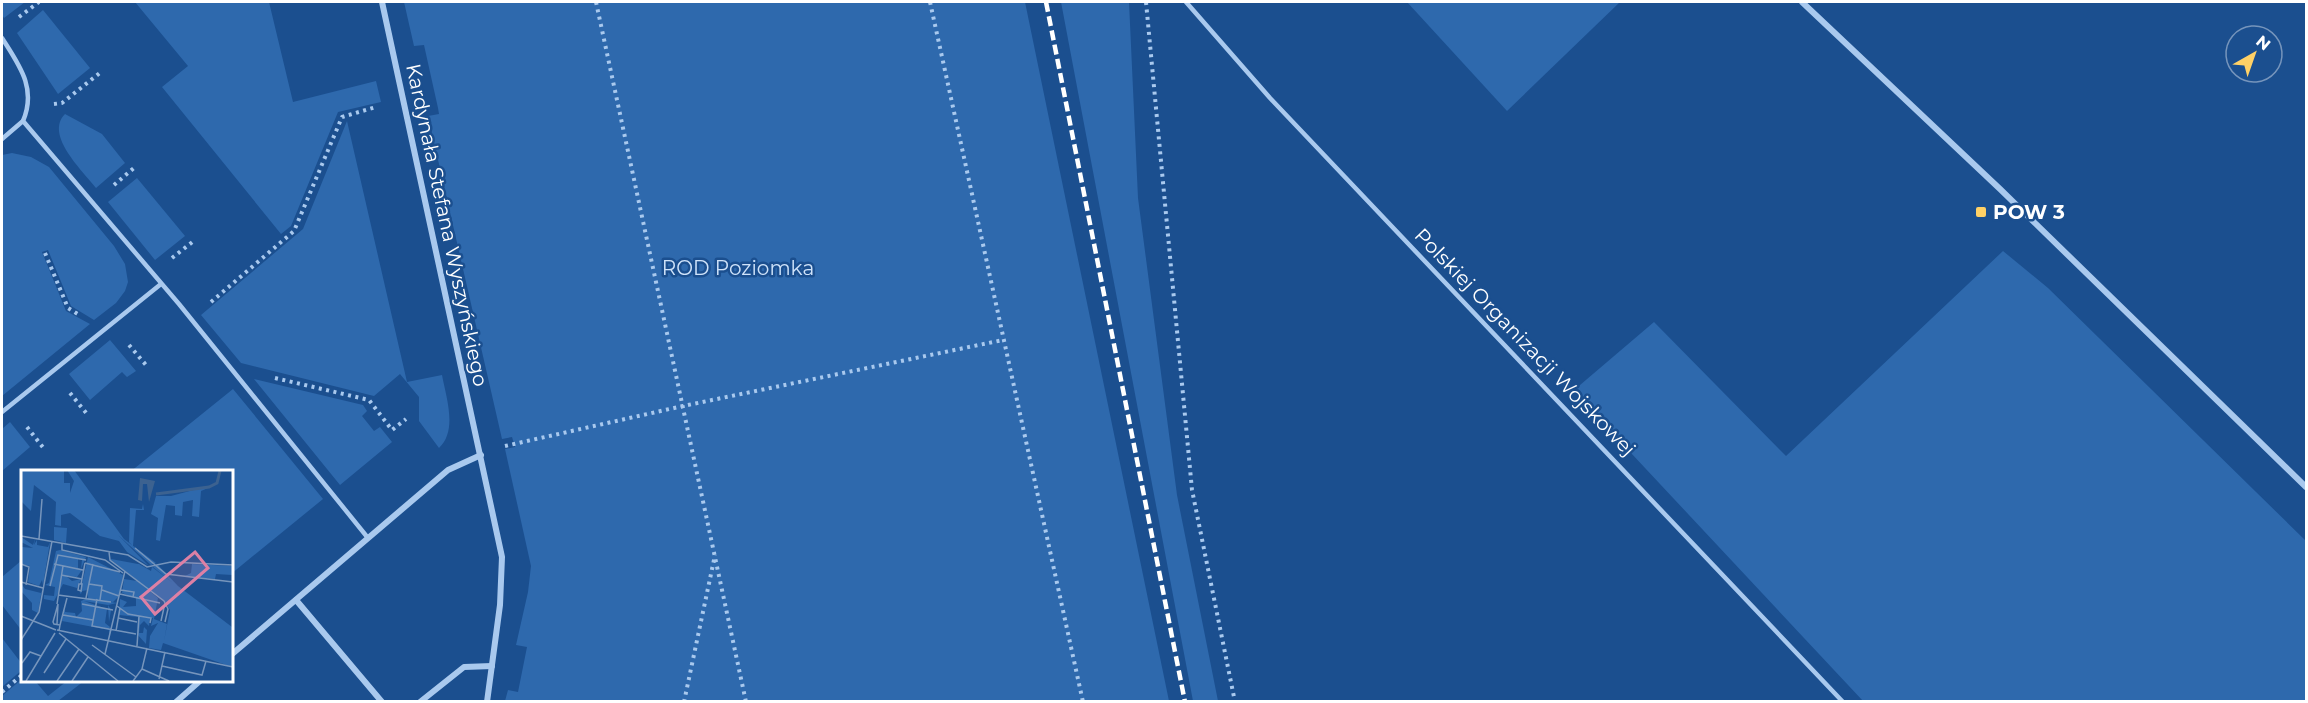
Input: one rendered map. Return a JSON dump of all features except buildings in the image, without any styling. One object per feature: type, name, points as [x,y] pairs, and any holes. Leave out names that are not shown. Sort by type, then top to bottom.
[{"type":"street","name":"Kardynała Stefana Wyszyńskiego","points":[[381,2],[502,557],[500,605],[487,702]]},
{"type":"street","points":[[1802,2],[2000,189],[2307,487]]},
{"type":"street","points":[[232,654],[448,470],[481,455]]},
{"type":"street","points":[[296,600],[382,702]]},
{"type":"street","points":[[420,702],[465,667],[492,666]]},
{"type":"street","points":[[176,702],[200,682]]},
{"type":"lane","name":"Polskiej Organizacji Wojskowej","points":[[1186,2],[1270,98],[1844,702]]},
{"type":"lane","points":[[2,38],[24,75],[29,107],[23,121],[2,139]]},
{"type":"lane","points":[[23,121],[190,319],[368,538]]},
{"type":"lane","points":[[2,412],[161,284]]},
{"type":"path","points":[[596,2],[746,702]]},
{"type":"path","points":[[930,2],[1083,702]]},
{"type":"path","points":[[1146,2],[1192,490],[1235,702]]},
{"type":"path","points":[[29,107],[62,103],[101,72]]},
{"type":"path","points":[[190,319],[294,231],[342,117],[403,99]]},
{"type":"path","points":[[45,253],[68,308],[92,322],[101,332]]},
{"type":"path","points":[[481,455],[514,443],[1003,340]]},
{"type":"path","points":[[230,368],[369,400],[392,430],[406,419]]},
{"type":"path","points":[[684,702],[715,554]]},
{"type":"path","points":[[2,692],[21,676]]},
{"type":"green space","points":[[2,2],[25,2],[4,18]]},
{"type":"green space","points":[[135,2],[269,2],[293,102],[376,81],[381,102],[338,112],[291,226],[281,234],[162,87],[188,66]]},
{"type":"green space","name":"ROD Poziomka","points":[[404,2],[1025,2],[1169,701],[505,701],[508,690],[518,692],[527,647],[516,645],[528,592],[531,566],[505,449],[515,447],[512,437],[502,439],[428,116],[439,114],[424,45],[414,46]]},
{"type":"green space","points":[[1061,2],[1129,2],[1138,198],[1177,495],[1218,701],[1193,701]]},
{"type":"green space","points":[[1407,2],[1620,2],[1507,111]]},
{"type":"green space","points":[[43,10],[90,68],[58,94],[17,33]]},
{"type":"green space","points":[[65,114],[102,134],[125,163],[96,188],[75,163],[62,142],[59,132],[60,123]]},
{"type":"green space","points":[[347,121],[407,382],[442,375],[448,403],[449,423],[445,441],[439,448],[419,421],[419,397],[400,374],[374,396],[241,363],[201,315],[303,229]]},
{"type":"green space","points":[[12,153],[31,157],[49,167],[114,246],[125,264],[128,282],[125,291],[116,303],[94,320],[71,306],[48,250],[42,252],[66,311],[90,324],[2,396],[2,155]]},
{"type":"green space","points":[[137,178],[185,236],[155,260],[108,202]]},
{"type":"green space","points":[[2003,251],[2048,288],[2306,541],[2306,701],[1863,701],[1573,391],[1654,322],[1786,456]]},
{"type":"green space","points":[[110,340],[136,371],[127,377],[122,372],[90,400],[69,374]]},
{"type":"green space","points":[[254,379],[363,405],[367,411],[362,416],[374,431],[380,427],[392,442],[340,485]]},
{"type":"green space","points":[[233,389],[323,499],[232,573],[232,470],[132,470]]},
{"type":"green space","points":[[10,422],[30,447],[2,471],[2,429]]},
{"type":"green space","points":[[21,561],[21,630],[2,605],[2,577]]},
{"type":"green space","points":[[2,638],[21,663],[21,671],[2,687]]},
{"type":"green space","points":[[21,680],[21,682],[36,682],[48,696],[66,682],[83,682],[58,701],[2,701],[2,696]]},
{"type":"railway","points":[[1046,2],[1185,702]]},
{"type":"place","name":"POW 3","points":[[1981,212]]}]
